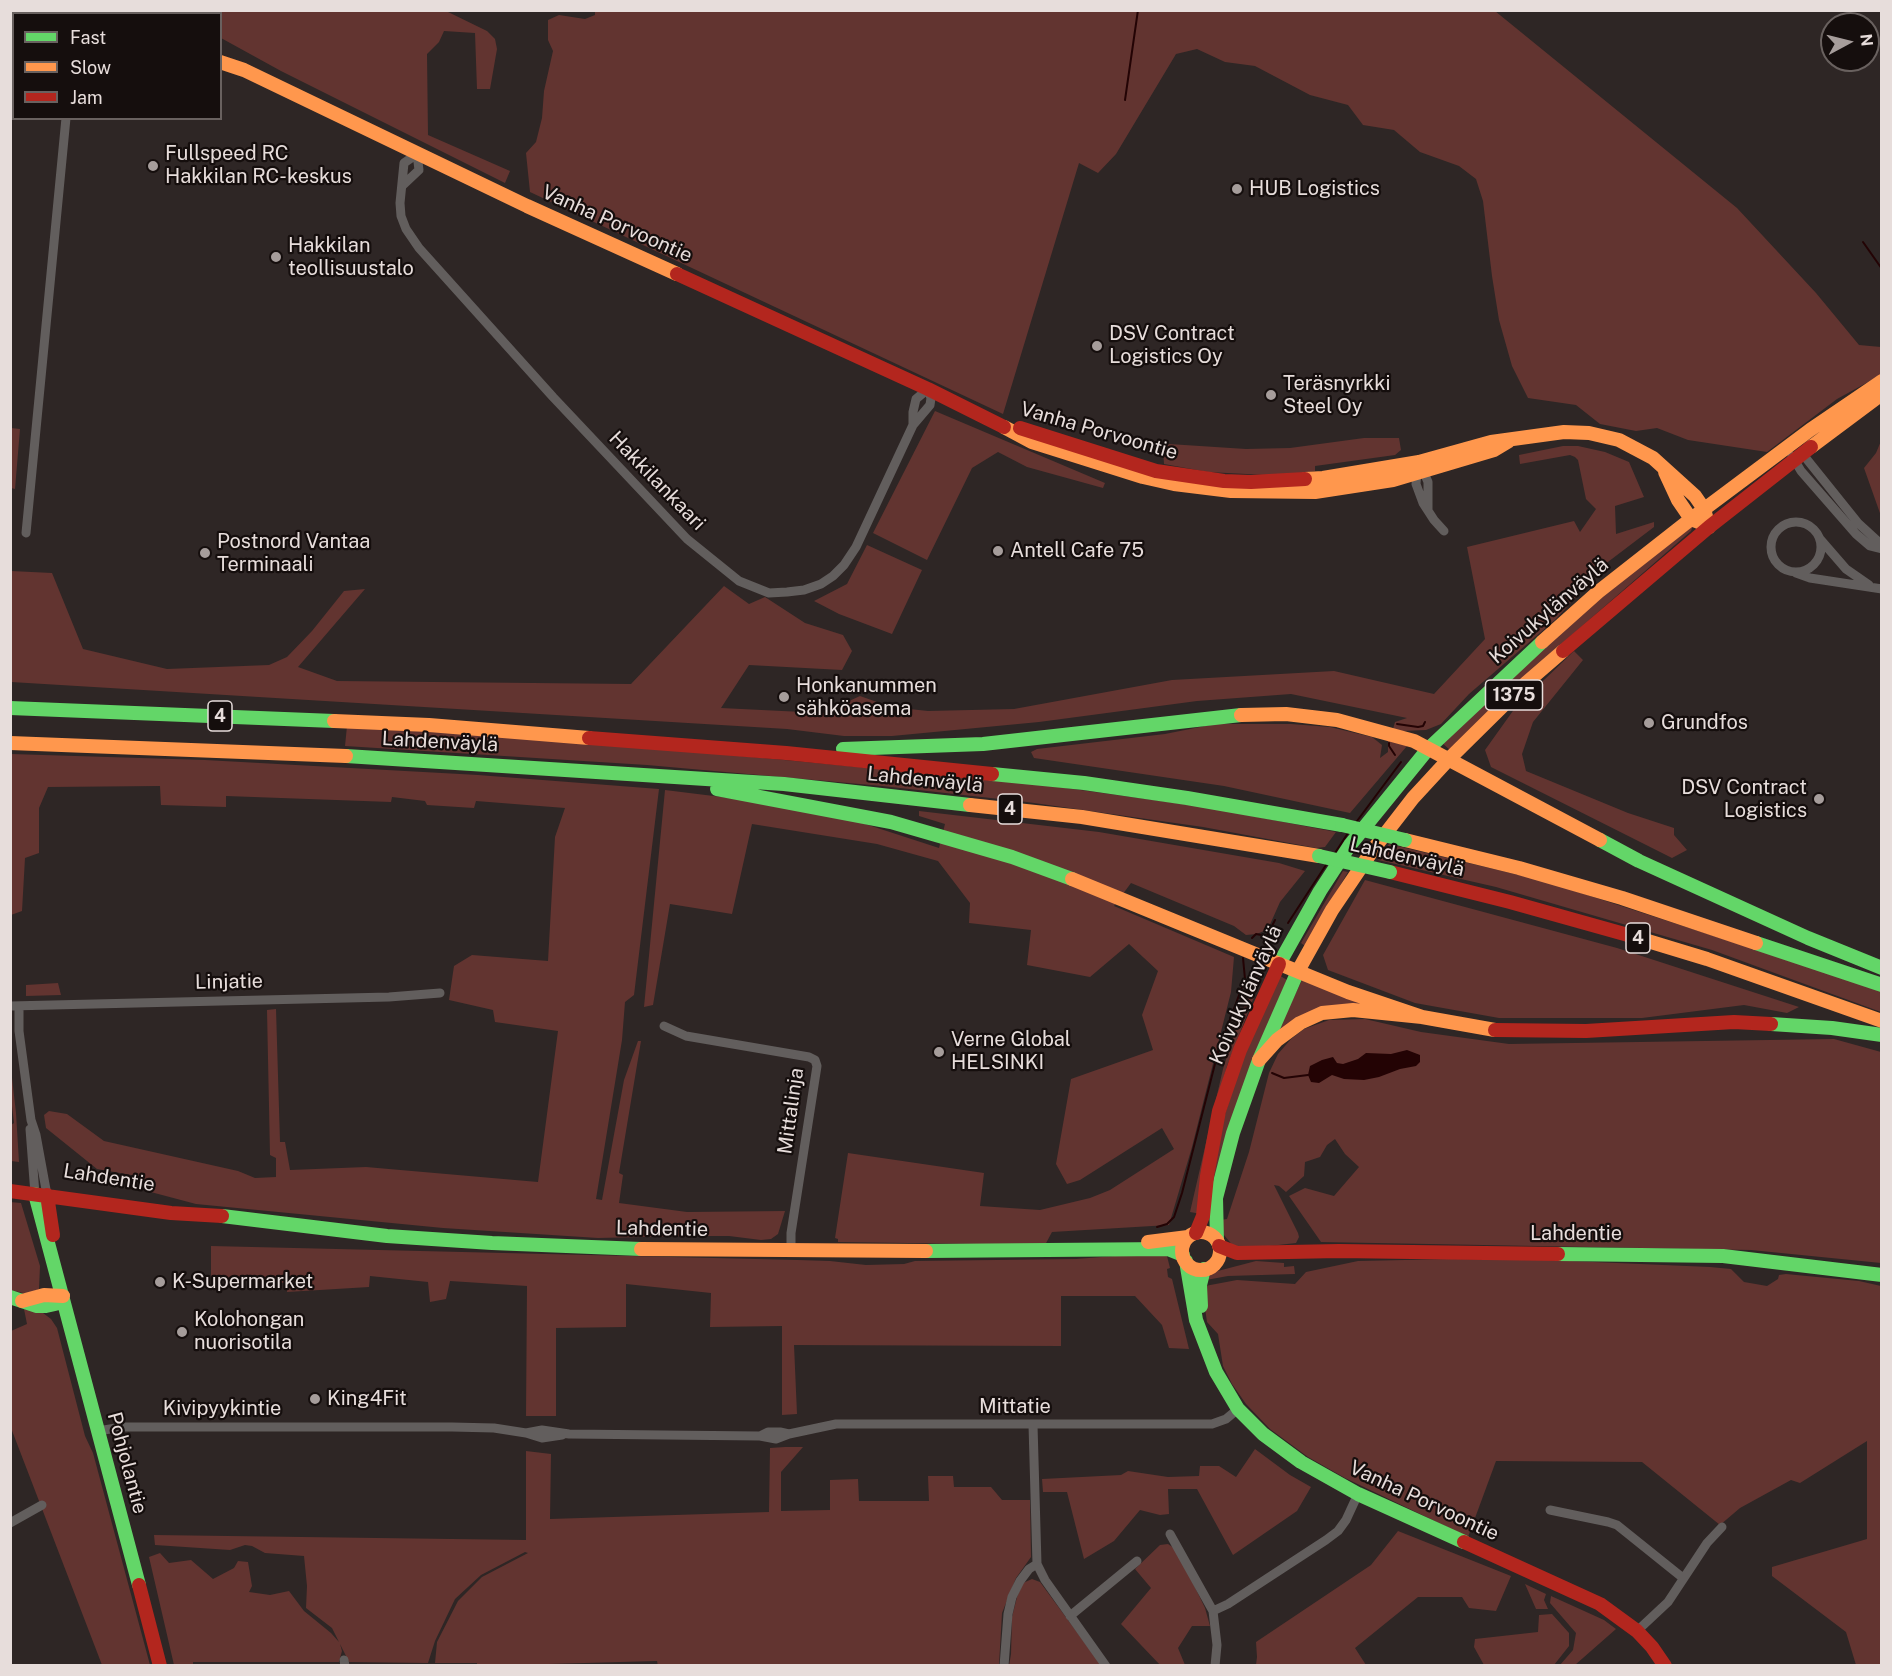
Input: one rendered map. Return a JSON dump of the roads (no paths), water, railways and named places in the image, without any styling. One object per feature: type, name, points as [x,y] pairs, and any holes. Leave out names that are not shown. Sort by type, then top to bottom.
[{"type":"main road","name":"Vanha Porvoontie","points":[[222,63],[244,70],[417,154],[928,389],[997,423],[1156,471],[1224,481],[1251,482],[1420,469],[1491,442],[1564,432],[1597,434],[1619,440],[1642,452],[1662,468],[1695,496],[1704,509],[1709,527]]},
{"type":"main road","name":"Koivukylänväylä","points":[[1192,1235],[1203,1216],[1207,1176],[1220,1111],[1240,1050],[1279,964],[1315,898],[1350,845],[1428,749],[1556,628],[1704,509],[1852,399],[1881,381]]},
{"type":"main road","name":"Koivukylänväylä","points":[[1218,1244],[1216,1198],[1233,1133],[1259,1060],[1298,971],[1332,910],[1372,851],[1413,798],[1527,682],[1709,527],[1881,394]]},
{"type":"main road","name":"Vanha Porvoontie","points":[[1662,468],[1678,500],[1691,519]]},
{"type":"main road","points":[[1691,519],[1709,527]]},
{"type":"main road","name":"Lahdenväylä","points":[[10,708],[429,725],[786,753],[1084,783],[1187,798],[1342,825],[1519,868],[1622,898],[1881,985]]},
{"type":"main road","points":[[786,753],[983,744],[1229,715],[1310,716],[1357,725],[1414,741],[1639,861],[1808,938],[1881,968]]},
{"type":"main road","name":"Lahdenväylä","points":[[10,743],[385,758],[784,784],[1082,817],[1318,856],[1510,902],[1615,931],[1707,960],[1881,1021]]},
{"type":"main road","points":[[633,774],[795,802],[891,822],[1001,854],[1088,885],[1372,1001],[1422,1017]]},
{"type":"main road","points":[[1259,1060],[1284,1033],[1300,1023],[1322,1013],[1353,1010],[1422,1017],[1497,1030],[1586,1031],[1734,1022],[1832,1028],[1881,1035]]},
{"type":"main road","name":"Lahdentie","points":[[10,1183],[41,1191],[171,1213],[202,1214],[387,1236],[492,1243],[599,1248],[791,1251],[1123,1248],[1140,1251],[1168,1249],[1184,1258]]},
{"type":"main road","name":"Lahdentie","points":[[10,1191],[41,1191]]},
{"type":"main road","name":"Pohjolantie","points":[[41,1191],[63,1296],[160,1665]]},
{"type":"main road","points":[[1206,1233],[1218,1244],[1220,1253],[1209,1267],[1192,1267],[1184,1258],[1184,1242],[1192,1235],[1206,1233]]},
{"type":"main road","name":"Lahdentie","points":[[1123,1248],[1192,1235]]},
{"type":"main road","name":"Lahdentie","points":[[1218,1244],[1238,1253],[1340,1251],[1723,1256],[1881,1275]]},
{"type":"main road","name":"Lahdentie","points":[[1209,1267],[1270,1253]]},
{"type":"main road","name":"Vanha Porvoontie","points":[[1184,1258],[1196,1320],[1216,1371],[1238,1409],[1263,1434],[1301,1462],[1358,1494],[1600,1604],[1637,1631],[1665,1665]]},
{"type":"main road","name":"Vanha Porvoontie","points":[[1202,1335],[1199,1288],[1209,1267]]},
{"type":"main road","points":[[16,1299],[44,1295],[63,1296]]},
{"type":"street","points":[[26,533],[66,120]]},
{"type":"street","points":[[402,186],[419,170],[417,154]]},
{"type":"street","name":"Hakkilankaari","points":[[417,154],[404,164],[400,203],[401,216],[406,229],[418,248],[553,397],[687,539],[739,581],[769,593],[804,590],[821,584],[833,576],[856,547],[913,425],[930,405],[931,398],[928,389],[916,399],[913,425]]},
{"type":"street","points":[[1788,446],[1799,457],[1856,534],[1870,546],[1881,547]]},
{"type":"street","points":[[1420,469],[1416,484],[1420,496],[1434,520],[1444,531]]},
{"type":"street","points":[[1871,586],[1846,569],[1811,526],[1797,521],[1782,525],[1773,537],[1771,552],[1779,566],[1810,578],[1881,589]]},
{"type":"street","points":[[1793,572],[1809,568],[1816,562],[1820,555],[1820,539]]},
{"type":"street","name":"Linjatie","points":[[15,1006],[389,997],[440,993]]},
{"type":"street","points":[[15,1006],[31,1120],[30,1135],[41,1191]]},
{"type":"street","name":"Mittalinja","points":[[664,1026],[686,1036],[809,1057],[815,1060],[817,1066],[791,1233],[791,1251]]},
{"type":"street","name":"Mittatie","points":[[542,1434],[760,1436],[776,1439],[836,1424],[1212,1424],[1223,1420],[1238,1409]]},
{"type":"street","points":[[1033,1425],[1037,1564],[1045,1580],[1106,1665]]},
{"type":"street","name":"Kivipyykintie","points":[[98,1431],[122,1427],[452,1427],[494,1428],[542,1434]]},
{"type":"street","points":[[1213,1611],[1228,1604],[1338,1531],[1346,1520],[1358,1494]]},
{"type":"street","points":[[10,1523],[42,1505]]},
{"type":"street","points":[[1550,1510],[1617,1525],[1683,1578]]},
{"type":"street","points":[[1637,1631],[1668,1602],[1707,1543],[1722,1527]]},
{"type":"street","points":[[1170,1534],[1213,1611],[1217,1645],[1215,1665]]},
{"type":"street","points":[[1070,1616],[1137,1561]]},
{"type":"street","points":[[1004,1665],[1008,1614],[1012,1597],[1029,1569],[1037,1564]]},
{"type":"waterway","points":[[1125,100],[1138,10]]},
{"type":"waterway","points":[[1863,242],[1882,269]]},
{"type":"waterway","points":[[1397,724],[1418,727],[1423,726],[1425,722]]},
{"type":"waterway","points":[[1389,743],[1395,755]]},
{"type":"waterway","points":[[1357,821],[1401,762]]},
{"type":"waterway","points":[[1335,853],[1348,833]]},
{"type":"waterway","points":[[1288,923],[1326,865]]},
{"type":"waterway","points":[[1252,938],[1256,934],[1267,936],[1275,920]]},
{"type":"waterway","points":[[1157,1227],[1167,1224],[1174,1217],[1182,1193],[1218,1052],[1245,979],[1243,958]]},
{"type":"waterway","points":[[1272,1073],[1284,1078],[1308,1075]]},
{"type":"place","name":"Fullspeed RC Hakkilan RC-keskus","points":[[153,166]]},
{"type":"place","name":"HUB Logistics","points":[[1237,189]]},
{"type":"place","name":"Hakkilan teollisuustalo","points":[[276,257]]},
{"type":"place","name":"DSV Contract Logistics Oy","points":[[1097,346]]},
{"type":"place","name":"Teräsnyrkki Steel Oy","points":[[1271,395]]},
{"type":"place","name":"Antell Cafe 75","points":[[998,551]]},
{"type":"place","name":"Postnord Vantaa Terminaali","points":[[205,553]]},
{"type":"place","name":"Honkanummen sähköasema","points":[[784,697]]},
{"type":"place","name":"Grundfos","points":[[1649,723]]},
{"type":"place","name":"DSV Contract Logistics","points":[[1819,799]]},
{"type":"place","name":"Verne Global HELSINKI","points":[[939,1052]]},
{"type":"place","name":"K-Supermarket","points":[[160,1282]]},
{"type":"place","name":"Kolohongan nuorisotila","points":[[182,1332]]},
{"type":"place","name":"King4Fit","points":[[315,1399]]}]
